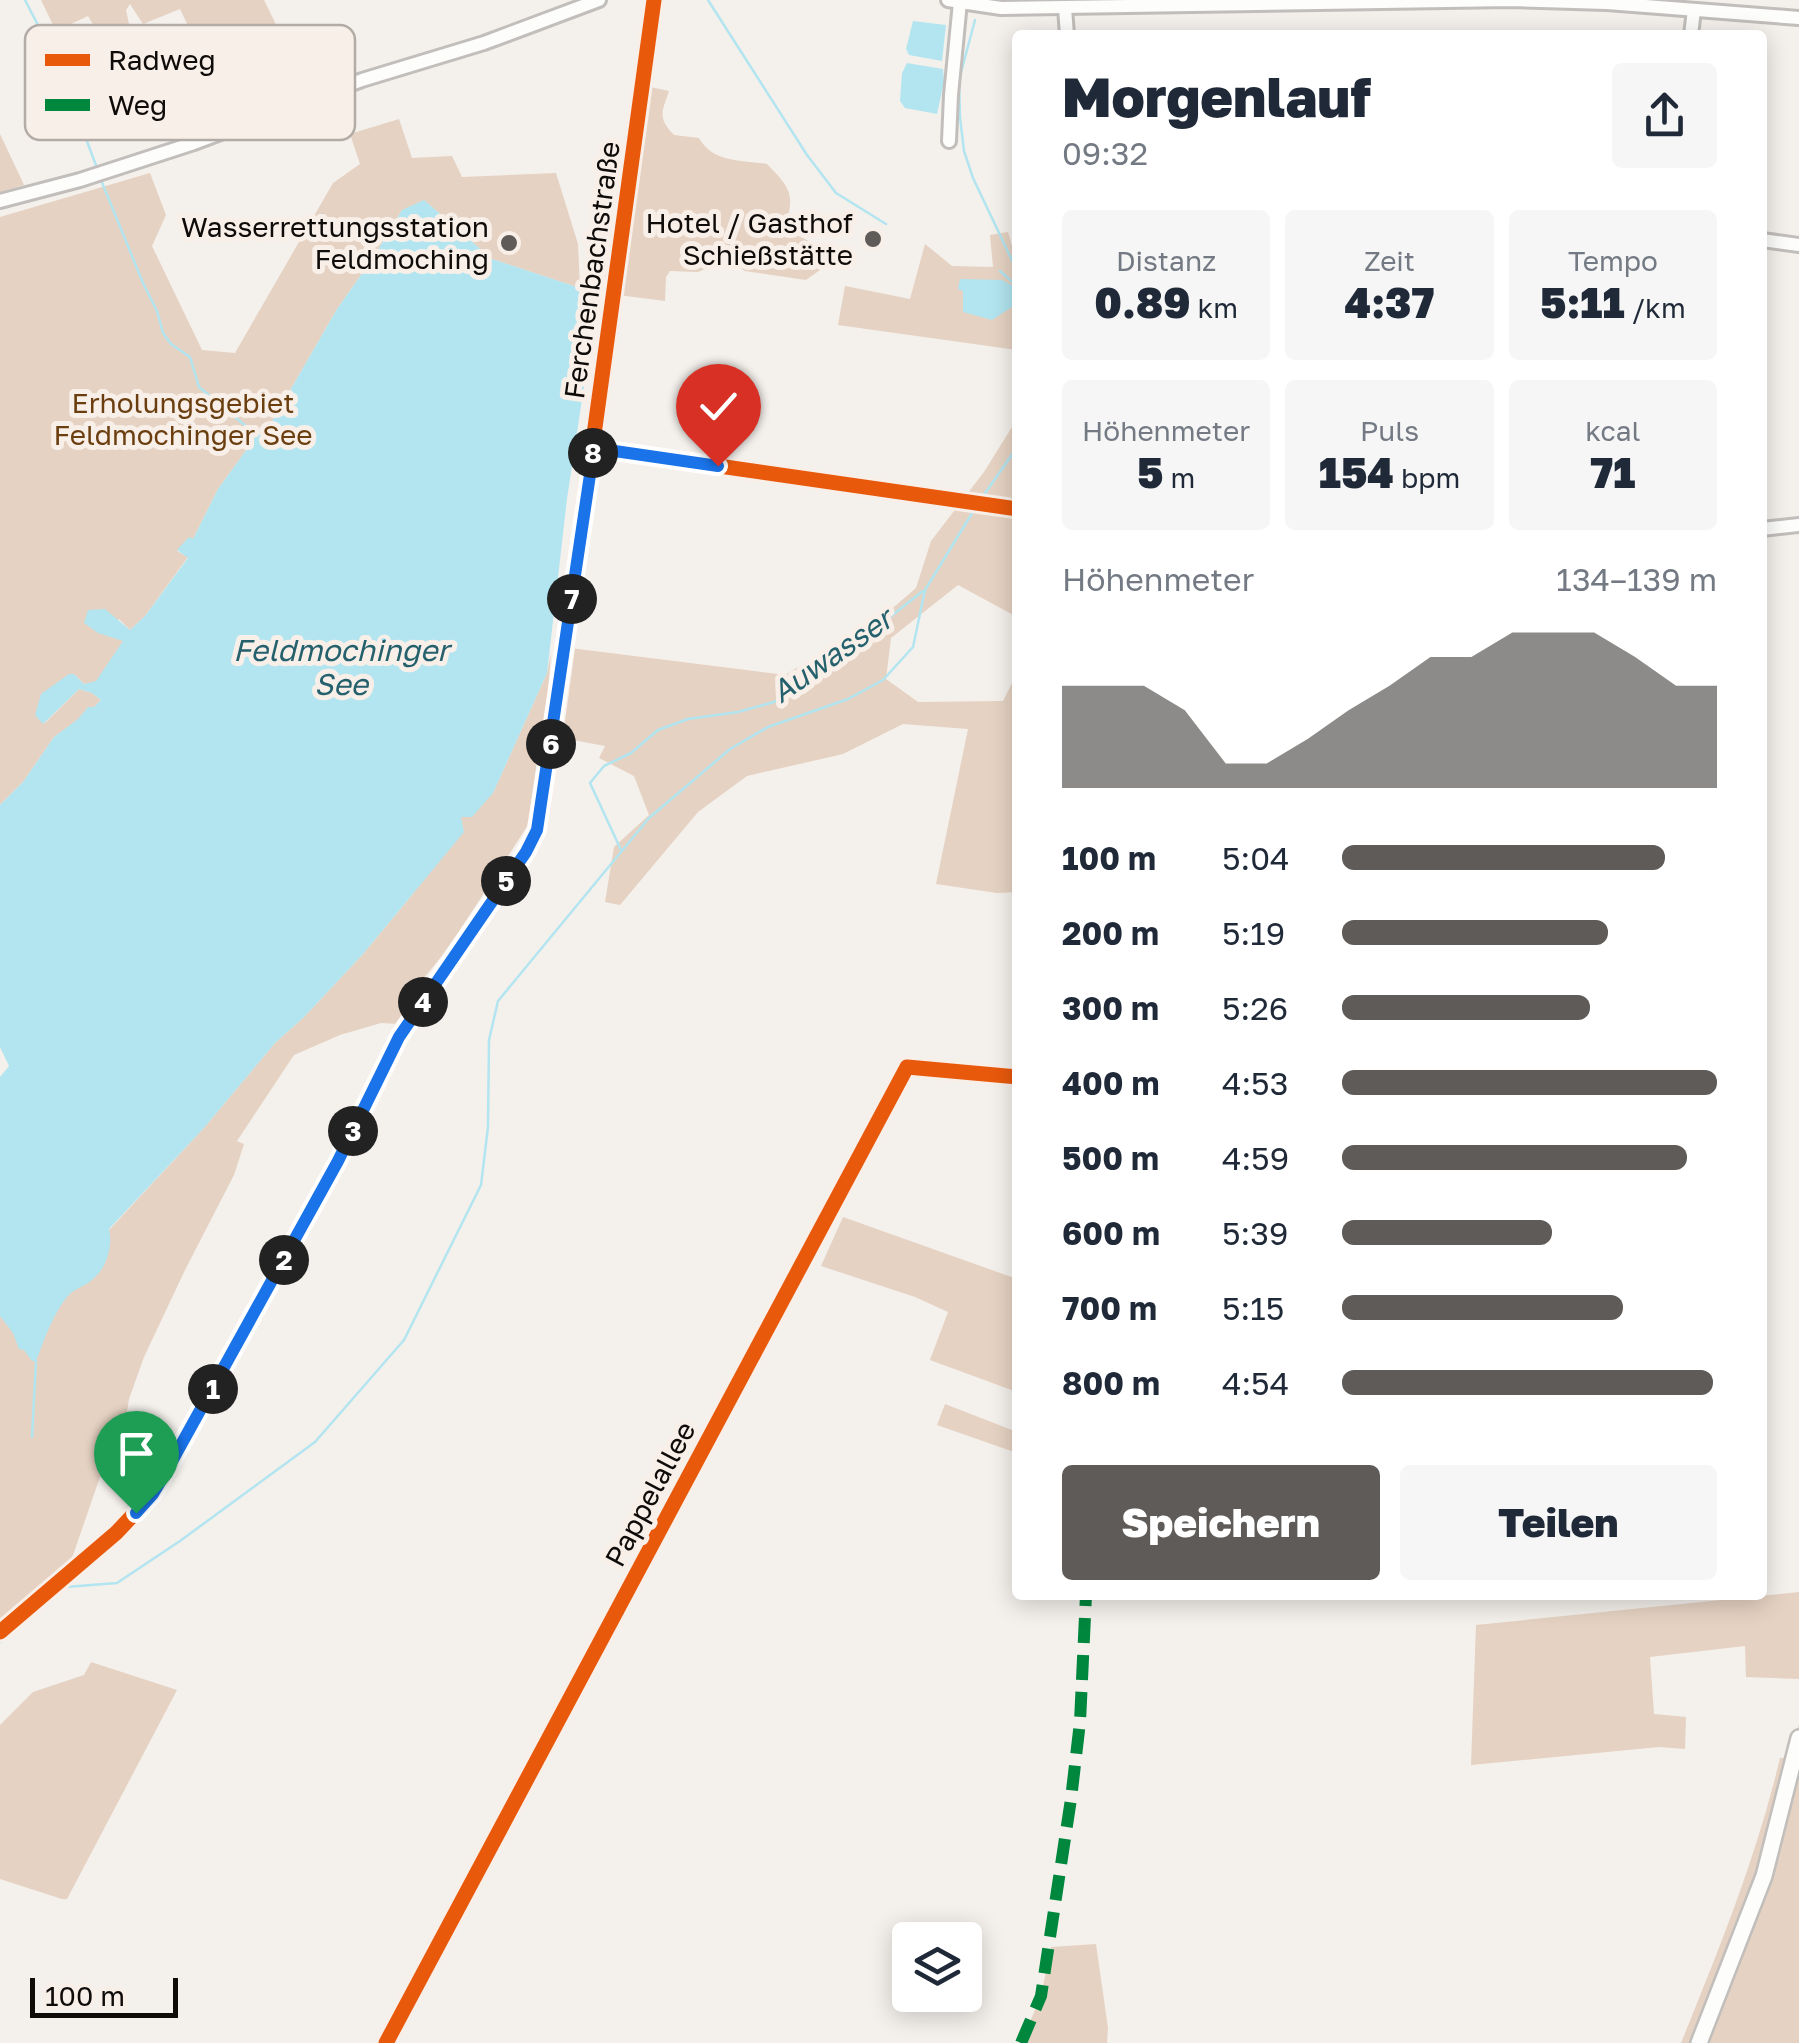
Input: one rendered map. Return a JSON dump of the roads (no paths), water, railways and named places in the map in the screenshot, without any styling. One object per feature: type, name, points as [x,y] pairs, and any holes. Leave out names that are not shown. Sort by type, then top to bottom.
[{"type":"main road","points":[[1699,2043],[1764,1876],[1799,1738]]},
{"type":"street","points":[[355,83],[518,32],[599,0]]},
{"type":"street","name":"Ferchenbachstraße","points":[[0,1632],[116,1533],[153,1494],[319,1196],[399,1037],[532,843],[544,793],[594,448],[654,0]]},
{"type":"street","points":[[949,141],[954,1],[1001,8],[1403,0],[1554,2],[1799,18]]},
{"type":"street","points":[[1065,8],[1067,30]]},
{"type":"street","points":[[1692,30],[1694,10]]},
{"type":"street","points":[[0,202],[202,140]]},
{"type":"street","points":[[1767,241],[1799,245]]},
{"type":"street","points":[[594,448],[1012,508]]},
{"type":"street","points":[[1767,528],[1799,524]]},
{"type":"street","name":"Pappelallee","points":[[386,2043],[907,1067],[1012,1076]]},
{"type":"water","points":[[913,21],[946,25],[942,61],[909,55],[906,49]]},
{"type":"water","points":[[907,63],[943,69],[937,114],[905,108],[900,101],[902,73]]},
{"type":"water","name":"Feldmochinger See","points":[[424,200],[492,259],[580,288],[587,298],[584,310],[594,320],[567,499],[547,673],[493,793],[472,817],[461,817],[464,832],[363,954],[275,1043],[203,1129],[109,1229],[109,1249],[102,1269],[67,1297],[36,1361],[32,1361],[19,1349],[0,1316],[0,1077],[9,1066],[0,1047],[0,805],[23,782],[54,737],[101,700],[79,689],[43,724],[35,715],[41,694],[69,674],[84,684],[96,681],[123,641],[98,633],[84,623],[88,610],[105,609],[130,630],[145,616],[188,558],[177,550],[189,537],[193,539],[218,489],[247,449],[250,436],[273,420],[337,309],[402,210]]},
{"type":"water","points":[[960,279],[1002,280],[1012,285],[1012,307],[992,320],[963,312],[963,291],[958,289]]},
{"type":"waterway","points":[[25,0],[38,25]]},
{"type":"waterway","points":[[708,0],[807,155],[836,193],[886,224]]},
{"type":"waterway","points":[[975,20],[959,80],[964,151],[1012,260]]},
{"type":"waterway","points":[[86,140],[97,168]]},
{"type":"waterway","points":[[101,180],[163,333],[190,357],[199,387],[253,432]]},
{"type":"waterway","points":[[1000,271],[1012,282]]},
{"type":"waterway","points":[[981,499],[1012,455]]},
{"type":"waterway","points":[[0,1642],[66,1587],[117,1583],[315,1442],[404,1340],[481,1185],[488,1127],[489,1040],[498,1001],[649,818],[730,749],[768,727],[848,699],[883,680],[913,647],[925,590],[974,510]]},
{"type":"waterway","name":"Auwasser","points":[[621,850],[590,783],[604,766],[631,753],[658,730],[688,719],[774,702],[821,671],[923,591]]},
{"type":"waterway","points":[[32,1437],[36,1361]]},
{"type":"place","name":"Hotel / Gasthof Schießstätte","points":[[873,239]]},
{"type":"place","name":"Wasserrettungsstation Feldmoching","points":[[509,243]]},
{"type":"park label","name":"Erholungsgebiet Feldmochinger See","points":[[183,419]]}]
